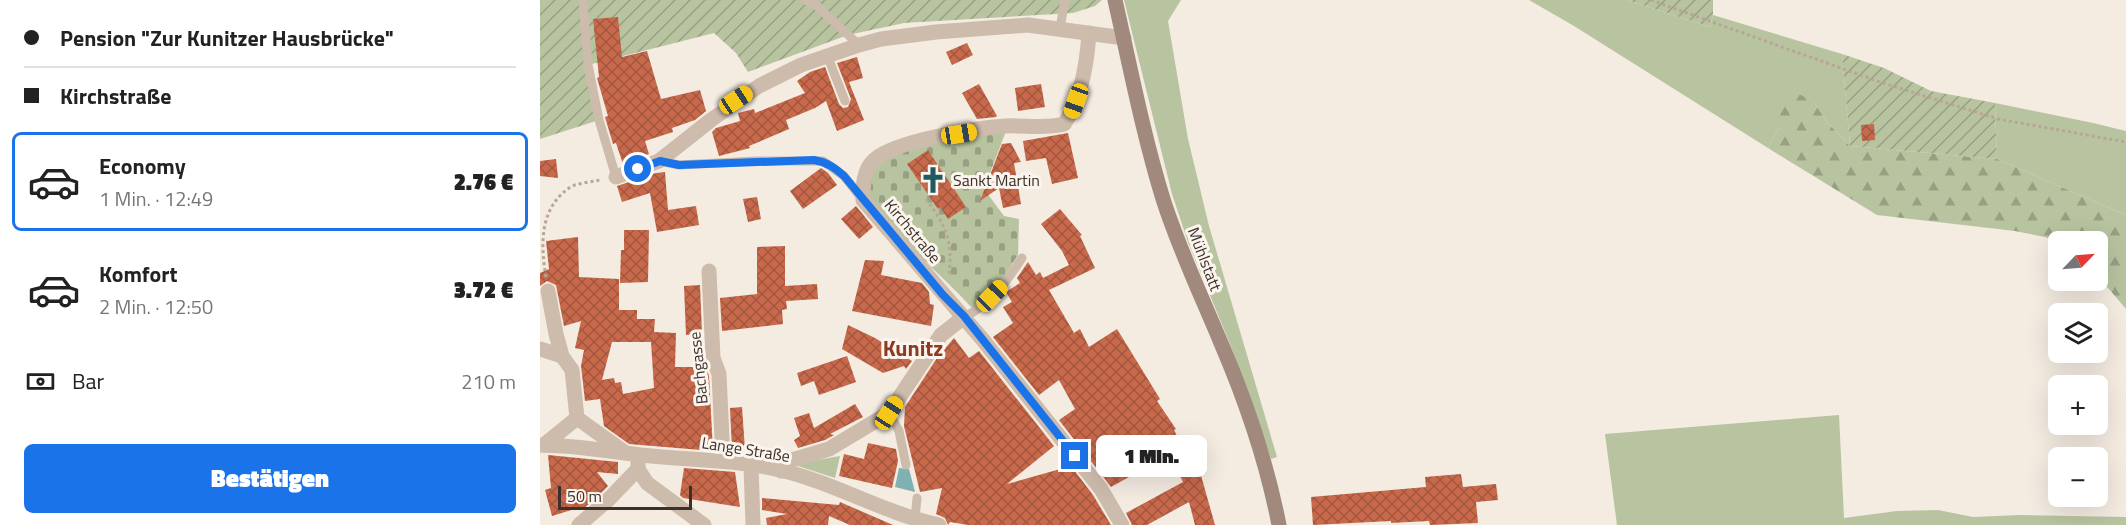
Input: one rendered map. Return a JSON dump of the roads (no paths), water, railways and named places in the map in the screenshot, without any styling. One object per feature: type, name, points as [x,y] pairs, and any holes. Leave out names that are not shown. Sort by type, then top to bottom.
[{"type":"street","name":"Mühlstatt","points":[[1115,0],[1163,199],[1193,282],[1222,344],[1248,413],[1273,496],[1279,525]]},
{"type":"street","points":[[616,177],[660,161],[711,120],[759,86],[801,64],[859,45],[892,38],[1028,25],[1124,38]]},
{"type":"street","name":"Kirchstraße","points":[[1089,33],[1088,53],[1080,88],[1065,124],[1051,127],[1005,126],[913,141],[889,150],[872,162],[863,180],[863,200],[943,295],[964,316],[1101,489],[1122,525]]},
{"type":"street","name":"Bachgasse","points":[[709,271],[713,358],[719,374],[723,460]]},
{"type":"street","points":[[548,291],[562,356],[572,370],[577,418],[633,458],[647,483],[704,525]]},
{"type":"street","points":[[781,471],[792,460],[829,449],[889,413],[941,335],[964,316]]},
{"type":"street","points":[[540,349],[562,356]]},
{"type":"street","points":[[542,445],[577,418]]},
{"type":"street","name":"Lange Straße","points":[[542,445],[633,458],[723,460],[781,471],[860,496],[915,519],[939,525]]},
{"type":"street","points":[[579,525],[608,500],[633,458]]},
{"type":"street","points":[[751,465],[753,525]]},
{"type":"lane","points":[[583,0],[588,65],[598,120],[616,177]]},
{"type":"lane","points":[[805,0],[815,4],[859,45]]},
{"type":"lane","points":[[1060,28],[1065,0]]},
{"type":"lane","points":[[827,55],[845,100]]},
{"type":"lane","points":[[660,161],[679,165],[756,161],[823,161],[844,176],[863,200]]},
{"type":"lane","points":[[964,316],[978,310],[1006,282],[1022,258]]},
{"type":"lane","points":[[889,413],[899,431],[906,465]]},
{"type":"lane","points":[[915,519],[917,498]]},
{"type":"water","points":[[899,468],[909,469],[915,492],[895,487]]},
{"type":"place","name":"Sankt Martin","points":[[933,180]]},
{"type":"district","name":"Kunitz","points":[[913,348]]}]
